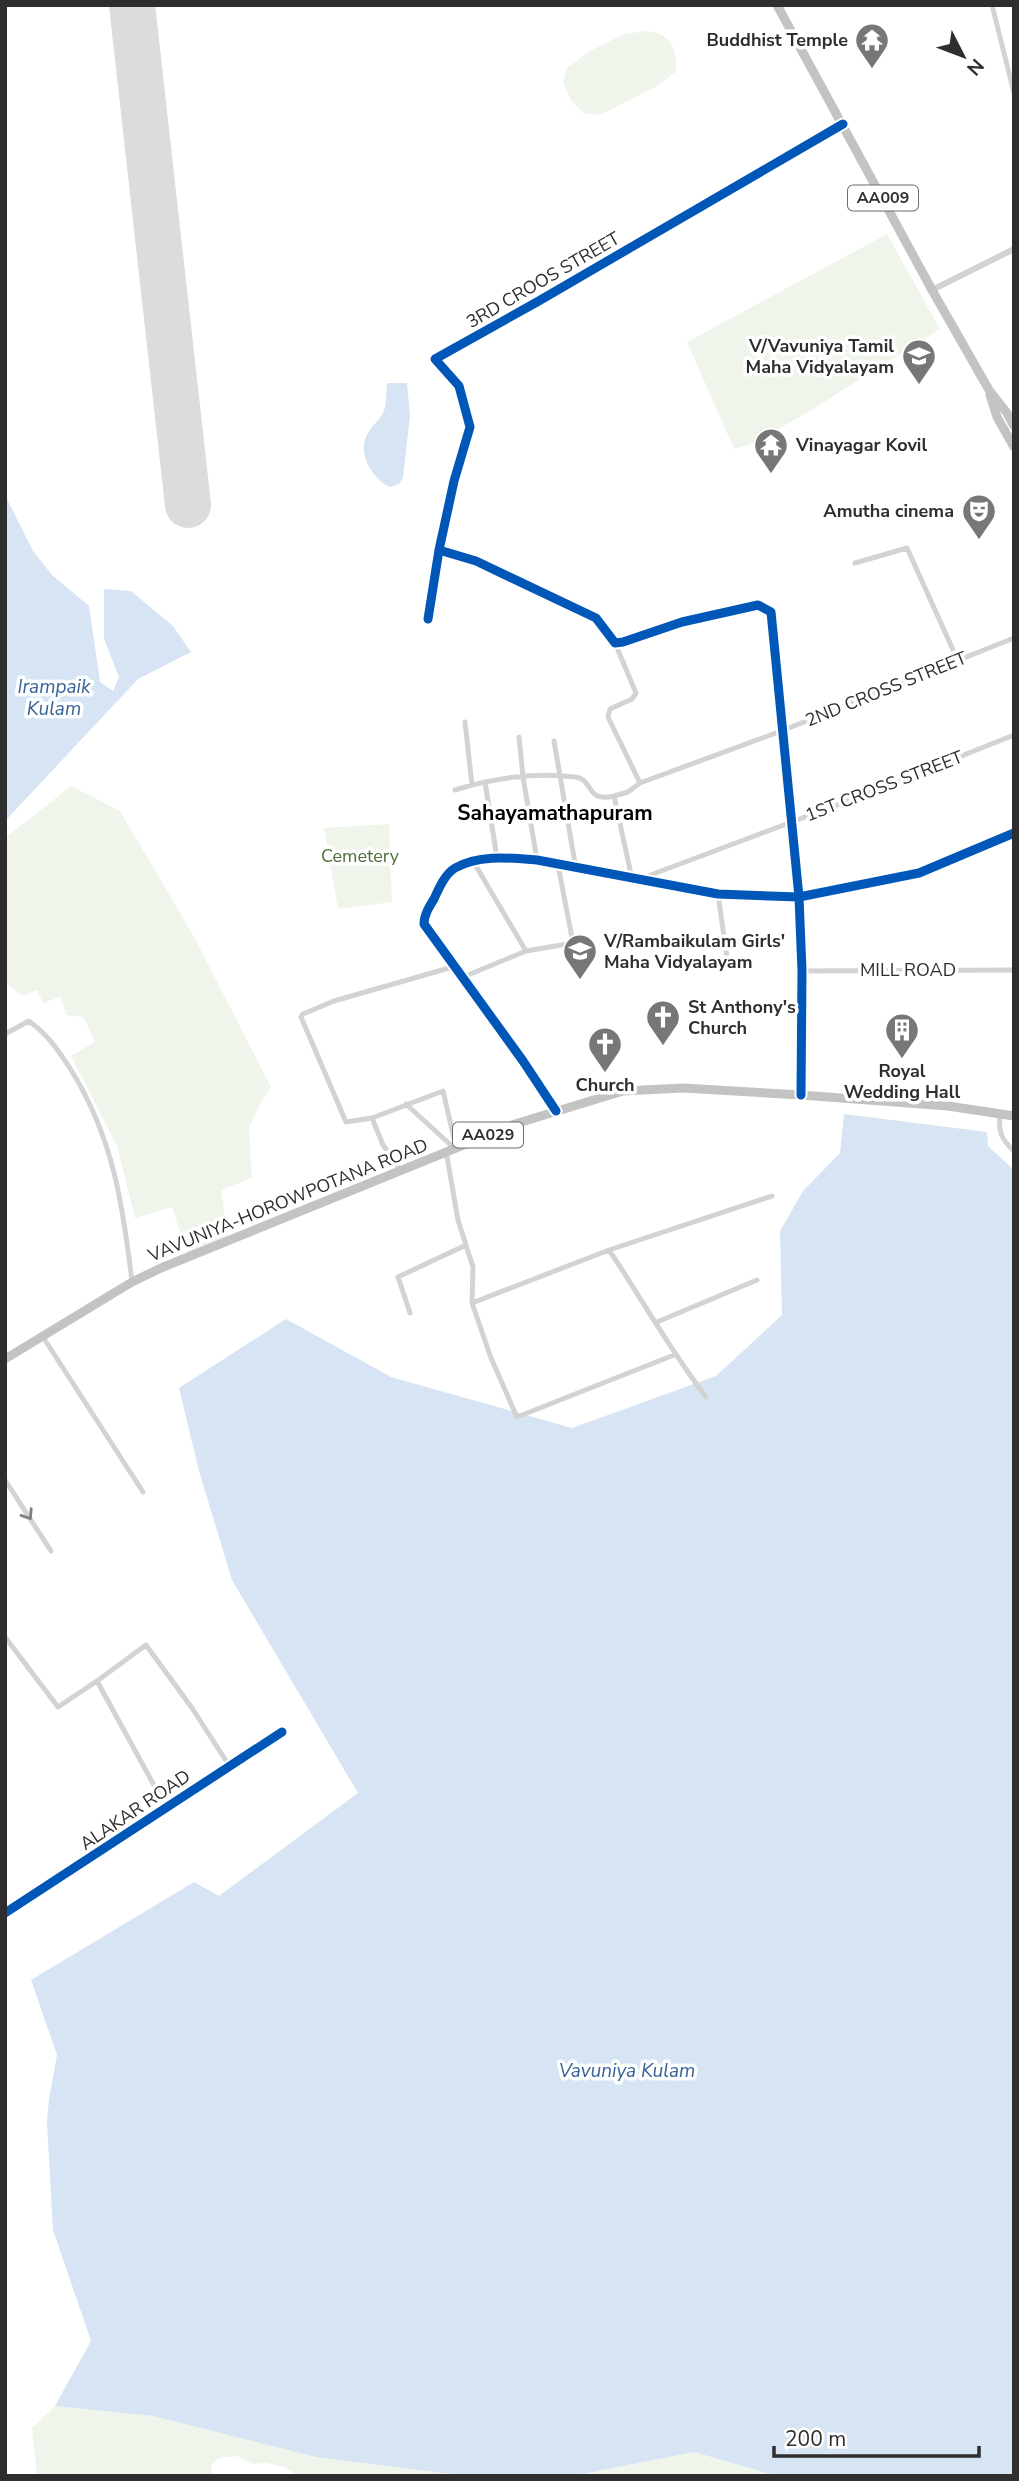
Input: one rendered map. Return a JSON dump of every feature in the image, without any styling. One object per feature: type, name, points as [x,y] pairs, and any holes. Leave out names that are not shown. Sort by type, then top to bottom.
[{"type":"highway","name":"AA009","points":[[777,5],[989,390],[997,417],[1014,447]]},
{"type":"highway","name":"AA009","points":[[989,390],[1010,411],[1014,426]]},
{"type":"highway","name":"VAVUNIYA-HOROWPOTANA ROAD","points":[[5,1359],[132,1282],[515,1124],[623,1091],[654,1088],[801,1095],[948,1106],[1014,1116]]},
{"type":"street","points":[[992,5],[1012,75],[1014,93]]},
{"type":"street","name":"3RD CROOS STREET","points":[[439,550],[454,481],[470,427],[459,386],[435,359],[843,124]]},
{"type":"street","points":[[932,290],[1014,249]]},
{"type":"street","points":[[997,417],[1010,411]]},
{"type":"street","points":[[855,563],[907,548],[958,661]]},
{"type":"street","points":[[428,619],[439,550],[477,561],[596,618],[614,643],[636,693],[632,699],[610,709],[608,717],[639,783]]},
{"type":"street","points":[[614,643],[682,622],[758,605],[771,612],[799,897],[802,971],[801,1095]]},
{"type":"street","name":"2ND CROSS STREET","points":[[614,796],[628,792],[639,783],[784,730],[1014,638]]},
{"type":"street","points":[[465,722],[472,785]]},
{"type":"street","name":"1ST CROSS STREET","points":[[634,880],[861,796],[1014,735]]},
{"type":"street","points":[[519,737],[537,860]]},
{"type":"street","points":[[554,741],[576,869]]},
{"type":"street","points":[[455,790],[485,782],[523,777],[578,777],[596,797],[603,799],[614,796],[634,880]]},
{"type":"street","points":[[485,782],[497,858]]},
{"type":"street","points":[[556,1111],[424,924],[424,919],[447,876],[455,868],[473,861],[497,858],[537,860],[718,894],[799,897],[919,873],[1014,833]]},
{"type":"street","points":[[473,861],[526,951]]},
{"type":"street","points":[[463,977],[526,951],[573,943],[558,865]]},
{"type":"street","points":[[718,894],[727,958]]},
{"type":"street","points":[[456,966],[334,1001],[301,1016],[306,1034],[346,1122],[372,1118],[443,1091],[464,1247],[473,1268],[472,1303],[491,1358],[517,1417],[674,1355]]},
{"type":"street","name":"MILL ROAD","points":[[802,971],[1014,970]]},
{"type":"street","points":[[5,1034],[29,1021],[39,1028],[53,1042],[98,1119],[114,1166],[124,1215],[132,1282]]},
{"type":"street","points":[[406,1104],[452,1149]]},
{"type":"street","points":[[1000,1113],[1002,1140],[1014,1152]]},
{"type":"street","points":[[372,1118],[383,1144],[400,1170]]},
{"type":"street","points":[[472,1303],[609,1250],[772,1196]]},
{"type":"street","points":[[411,1313],[398,1277],[464,1247]]},
{"type":"street","points":[[609,1250],[657,1322],[674,1355],[706,1397]]},
{"type":"street","points":[[657,1322],[757,1280]]},
{"type":"street","points":[[43,1338],[143,1492]]},
{"type":"street","points":[[5,1480],[51,1551]]},
{"type":"street","points":[[5,1637],[58,1707],[145,1645],[192,1708],[230,1767]]},
{"type":"street","points":[[97,1681],[167,1809]]},
{"type":"street","name":"ALAKAR ROAD","points":[[5,1913],[282,1732]]},
{"type":"green space","points":[[647,31],[662,35],[671,43],[676,71],[659,85],[600,115],[583,113],[571,100],[563,83],[567,68],[590,51],[624,34]]},
{"type":"green space","points":[[887,234],[940,329],[805,414],[752,444],[734,449],[687,342]]},
{"type":"green space","points":[[71,786],[120,811],[193,935],[271,1087],[249,1128],[252,1178],[221,1190],[228,1236],[187,1253],[172,1207],[135,1218],[117,1146],[71,1056],[95,1042],[84,1017],[67,1015],[60,997],[43,1003],[37,990],[22,996],[5,982],[5,838]]},
{"type":"green space","name":"Cemetery","points":[[389,824],[392,902],[338,909],[324,828]]},
{"type":"green space","points":[[55,2406],[153,2416],[316,2457],[467,2476],[299,2476],[284,2467],[266,2463],[252,2464],[237,2456],[219,2458],[211,2466],[213,2476],[37,2476],[32,2428]]},
{"type":"green space","points":[[694,2452],[777,2476],[572,2476]]},
{"type":"water","points":[[387,383],[407,383],[410,415],[403,478],[399,484],[390,487],[372,472],[364,448],[368,433],[384,411]]},
{"type":"water","name":"Irampaik Kulam","points":[[5,495],[33,551],[52,575],[89,606],[100,682],[113,691],[119,677],[104,639],[104,589],[131,591],[173,626],[191,652],[138,679],[5,821]]},
{"type":"water","name":"Vavuniya Kulam","points":[[844,1114],[987,1132],[988,1146],[1014,1170],[1014,2476],[777,2476],[694,2452],[572,2476],[467,2476],[316,2457],[153,2416],[55,2406],[91,2341],[53,2230],[47,2122],[57,2055],[31,1980],[194,1882],[219,1896],[358,1793],[232,1580],[199,1471],[179,1388],[286,1319],[391,1377],[572,1428],[716,1376],[782,1315],[780,1231],[803,1191],[840,1153]]},
{"type":"runway","points":[[132,5],[188,505]]},
{"type":"cycle path","points":[[428,619],[454,481],[470,427],[459,386],[435,359],[843,124]]},
{"type":"cycle path","points":[[439,550],[476,561],[596,618],[615,643],[682,622],[758,605],[771,612],[799,897],[802,971],[801,1095]]},
{"type":"cycle path","points":[[556,1111],[424,924],[427,911],[440,886],[455,868],[485,859],[537,860],[718,894],[799,897],[919,873],[1014,833]]},
{"type":"cycle path","points":[[5,1913],[282,1732]]},
{"type":"place","name":"Buddhist Temple","points":[[872,70]]},
{"type":"place","name":"V/Vavuniya Tamil Maha Vidyalayam","points":[[919,386]]},
{"type":"place","name":"Vinayagar Kovil","points":[[771,475]]},
{"type":"place","name":"Amutha cinema","points":[[979,541]]},
{"type":"place","name":"V/Rambaikulam Girls' Maha Vidyalayam","points":[[580,981]]},
{"type":"place","name":"St Anthony's Church","points":[[663,1047]]},
{"type":"place","name":"Royal Wedding Hall","points":[[902,1060]]},
{"type":"place","name":"Church","points":[[605,1074]]},
{"type":"district","name":"Sahayamathapuram","points":[[555,813]]}]
